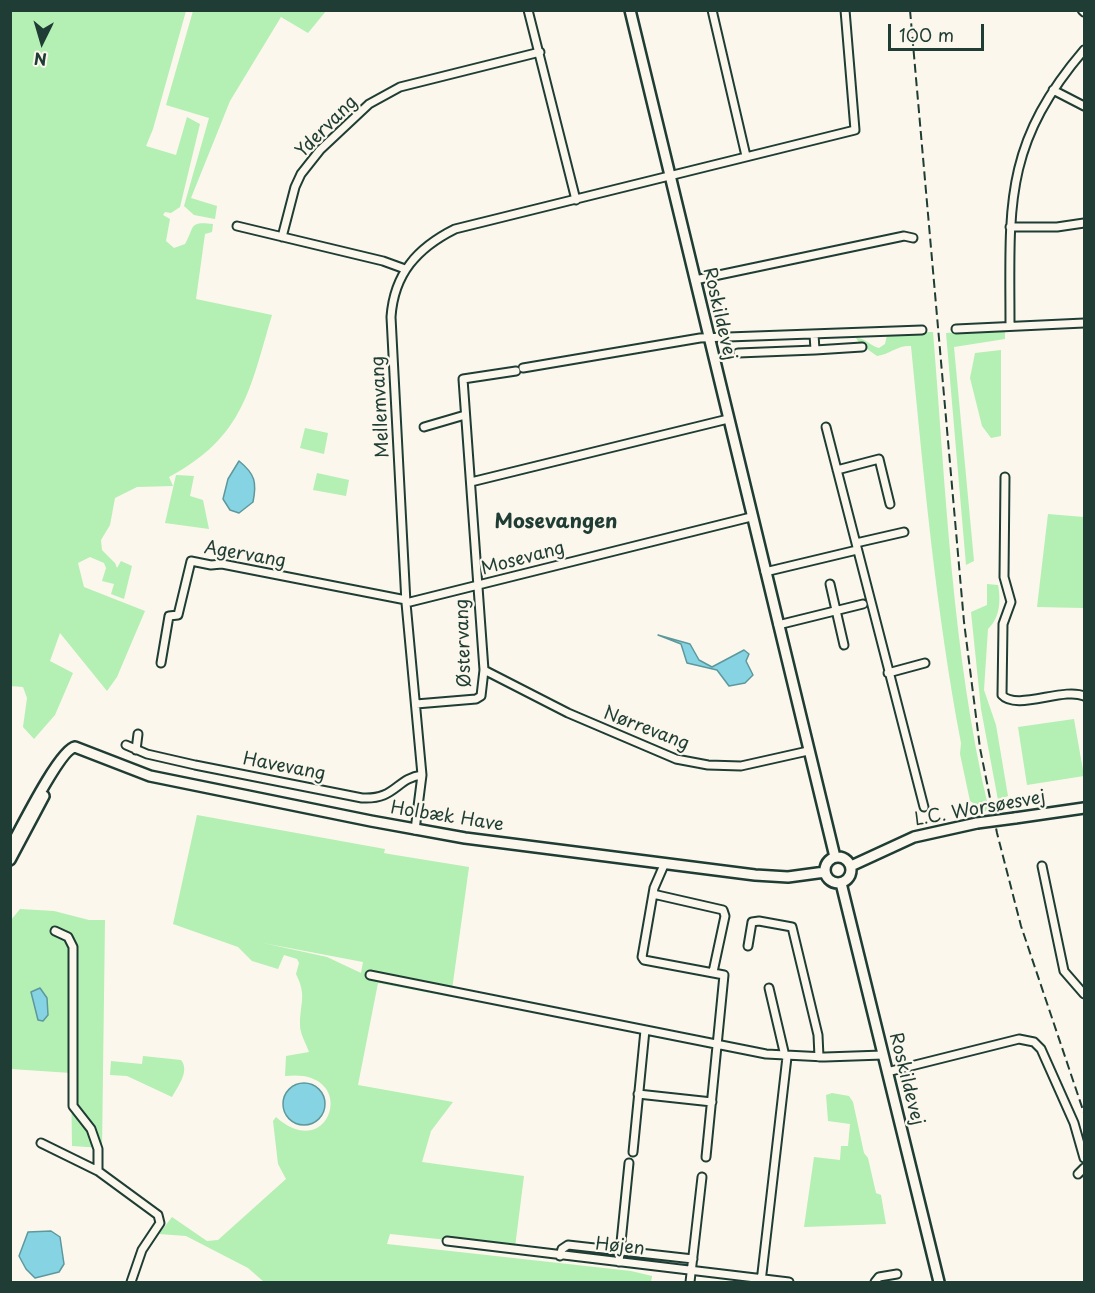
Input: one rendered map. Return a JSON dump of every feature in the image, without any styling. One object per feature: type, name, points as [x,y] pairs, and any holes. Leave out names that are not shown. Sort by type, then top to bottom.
[{"type":"street","points":[[528,10],[576,200]]},
{"type":"street","name":"Roskildevej","points":[[630,10],[835,857]]},
{"type":"street","points":[[712,10],[746,156]]},
{"type":"street","name":"Mellemvang","points":[[415,830],[422,775],[406,601],[391,318],[394,296],[405,269],[435,239],[455,229],[855,130],[845,10]]},
{"type":"street","points":[[1010,326],[1010,227],[1019,162],[1038,115],[1053,90],[1084,50]]},
{"type":"street","name":"Ydervang","points":[[282,237],[295,187],[302,174],[320,150],[369,104],[400,87],[540,52]]},
{"type":"street","points":[[1053,90],[1084,106]]},
{"type":"street","points":[[1010,227],[1057,227],[1084,223]]},
{"type":"street","points":[[237,226],[383,261],[405,269]]},
{"type":"street","points":[[695,280],[904,236],[913,238]]},
{"type":"street","points":[[956,329],[1084,323]]},
{"type":"street","points":[[708,338],[922,330]]},
{"type":"street","points":[[814,334],[815,350]]},
{"type":"street","name":"Østervang","points":[[416,704],[479,698],[484,670],[463,379],[708,338]]},
{"type":"street","points":[[738,353],[861,347]]},
{"type":"street","points":[[424,427],[465,415]]},
{"type":"street","points":[[471,482],[728,419]]},
{"type":"street","points":[[826,427],[856,547],[866,603],[888,673],[924,807]]},
{"type":"street","points":[[837,470],[879,459],[890,504]]},
{"type":"street","points":[[1005,477],[1004,577],[1011,602],[1002,624],[1002,695],[1013,700],[1073,693],[1084,696]]},
{"type":"street","name":"Mosevang","points":[[406,601],[477,586],[752,517]]},
{"type":"street","points":[[765,572],[904,532]]},
{"type":"street","name":"Agervang","points":[[161,663],[169,616],[178,615],[190,561],[211,565],[222,564],[406,601]]},
{"type":"street","points":[[830,584],[844,645]]},
{"type":"street","points":[[778,625],[866,603]]},
{"type":"street","points":[[888,673],[925,663]]},
{"type":"street","name":"Nørrevang","points":[[484,670],[568,713],[676,759],[706,765],[741,766],[808,751]]},
{"type":"street","points":[[136,750],[138,734]]},
{"type":"street","name":"Havevang","points":[[126,745],[136,750],[195,765],[362,798],[382,797],[410,777],[422,775]]},
{"type":"street","name":"Holbæk Have","points":[[49,779],[66,751],[73,747],[150,777],[415,830],[664,865],[770,876],[805,876],[825,872]]},
{"type":"street","points":[[10,848],[49,779]]},
{"type":"street","points":[[10,860],[37,813],[49,779]]},
{"type":"street","name":"L.C. Worsøesvej","points":[[851,866],[914,837],[976,824],[1084,808]]},
{"type":"street","points":[[835,857],[846,859],[851,866],[851,874],[841,883],[830,881],[825,872],[827,862],[835,857]]},
{"type":"street","points":[[664,865],[653,894],[641,953],[643,958],[724,975],[706,1157]]},
{"type":"street","points":[[1042,866],[1064,971],[1084,994]]},
{"type":"street","name":"Roskildevej","points":[[841,883],[939,1282]]},
{"type":"street","points":[[653,894],[723,910],[725,916],[713,972]]},
{"type":"street","points":[[748,946],[752,922],[759,921],[792,927],[818,1035],[819,1057]]},
{"type":"street","points":[[55,931],[68,937],[73,947],[73,1106],[90,1129],[98,1149],[98,1171]]},
{"type":"street","points":[[370,975],[585,1020],[786,1056],[883,1054]]},
{"type":"street","points":[[761,1281],[786,1056],[769,988]]},
{"type":"street","points":[[633,1152],[645,1030]]},
{"type":"street","points":[[887,1072],[1018,1039],[1034,1042],[1041,1049],[1074,1123],[1084,1158]]},
{"type":"street","points":[[638,1094],[712,1101]]},
{"type":"street","points":[[41,1143],[98,1171],[156,1212],[160,1220],[142,1250],[131,1282]]},
{"type":"street","points":[[619,1262],[629,1163]]},
{"type":"street","points":[[1078,1174],[1084,1168]]},
{"type":"street","points":[[690,1282],[702,1177]]},
{"type":"street","name":"Højen","points":[[447,1241],[761,1281],[789,1282]]},
{"type":"street","points":[[560,1256],[564,1246],[568,1245],[693,1259]]},
{"type":"street","points":[[875,1282],[879,1277],[897,1274]]},
{"type":"green space","points":[[10,11],[186,11],[153,129],[146,146],[176,155],[187,117],[200,124],[180,207],[171,213],[165,212],[163,215],[170,219],[166,241],[174,248],[185,244],[193,226],[199,223],[213,224],[212,232],[205,234],[196,299],[272,315],[250,388],[229,428],[194,462],[169,477],[173,486],[137,487],[115,498],[110,525],[101,540],[102,550],[117,568],[121,561],[132,566],[124,599],[111,594],[114,584],[102,581],[106,568],[104,563],[90,557],[78,563],[84,587],[145,611],[117,677],[107,691],[60,633],[50,661],[73,673],[55,715],[34,739],[23,727],[27,698],[23,687],[10,686]]},
{"type":"green space","points":[[193,11],[326,11],[308,33],[281,17],[230,101],[191,198],[217,206],[215,219],[194,215],[184,206],[209,118],[166,105]]},
{"type":"green space","points":[[1005,329],[1005,339],[954,347],[974,561],[966,565],[946,333]]},
{"type":"green space","points":[[933,332],[958,632],[966,692],[989,810],[985,811],[970,801],[960,754],[961,743],[944,644],[931,545],[911,346],[877,356],[860,344],[856,338],[863,339],[879,348],[885,344],[887,335]]},
{"type":"green space","points":[[1001,350],[1001,436],[991,438],[982,426],[970,378],[975,353]]},
{"type":"green space","points":[[305,428],[328,433],[324,454],[300,448]]},
{"type":"green space","points":[[317,473],[349,480],[346,496],[313,490]]},
{"type":"green space","points":[[176,475],[194,476],[190,496],[203,500],[209,529],[165,523]]},
{"type":"green space","points":[[1048,514],[1084,517],[1084,608],[1037,607]]},
{"type":"green space","points":[[987,584],[998,585],[999,597],[999,608],[995,620],[988,629],[984,690],[996,725],[1008,796],[998,800],[981,709],[971,612],[987,605]]},
{"type":"green space","points":[[1074,719],[1084,776],[1027,785],[1018,727]]},
{"type":"green space","points":[[197,815],[385,849],[384,853],[389,854],[469,867],[451,997],[378,983],[358,1085],[453,1102],[431,1131],[422,1162],[524,1176],[515,1247],[390,1234],[387,1244],[631,1271],[652,1276],[651,1282],[264,1282],[248,1268],[186,1236],[159,1234],[172,1217],[207,1241],[218,1240],[286,1179],[278,1164],[273,1121],[276,1117],[295,1129],[311,1130],[323,1123],[330,1111],[330,1098],[323,1086],[309,1077],[285,1076],[286,1056],[309,1052],[300,1028],[302,994],[296,974],[299,963],[297,959],[284,955],[278,969],[252,961],[238,947],[173,924]],"holes":[[[263,943],[363,962],[361,973],[327,957]]]},
{"type":"green space","points":[[20,909],[54,911],[89,920],[105,920],[102,1148],[72,1146],[71,1073],[11,1069],[11,920]]},
{"type":"green space","points":[[143,1056],[181,1060],[184,1074],[172,1097],[127,1076],[110,1075],[111,1061],[142,1064]]},
{"type":"green space","points":[[832,1093],[849,1096],[853,1102],[864,1153],[868,1158],[876,1193],[881,1195],[886,1224],[804,1227],[814,1157],[840,1160],[841,1146],[848,1146],[850,1124],[828,1121],[826,1095]]},
{"type":"water","points":[[239,461],[252,474],[255,489],[253,502],[239,513],[230,510],[223,499],[228,479]]},
{"type":"water","points":[[658,635],[690,644],[699,660],[712,667],[744,650],[749,654],[746,661],[753,675],[745,683],[729,686],[717,670],[687,663],[681,644]]},
{"type":"water","points":[[40,988],[47,998],[48,1015],[43,1021],[38,1020],[31,992]]},
{"type":"water","points":[[304,1083],[319,1089],[325,1104],[319,1119],[304,1125],[289,1119],[283,1104],[289,1089]]},
{"type":"water","points":[[51,1231],[60,1237],[64,1264],[59,1272],[35,1278],[26,1269],[19,1256],[28,1232]]},
{"type":"railway","points":[[910,10],[964,622],[980,748],[997,833],[1021,926],[1084,1113]]},
{"type":"district","name":"Mosevangen","points":[[556,522]]}]
